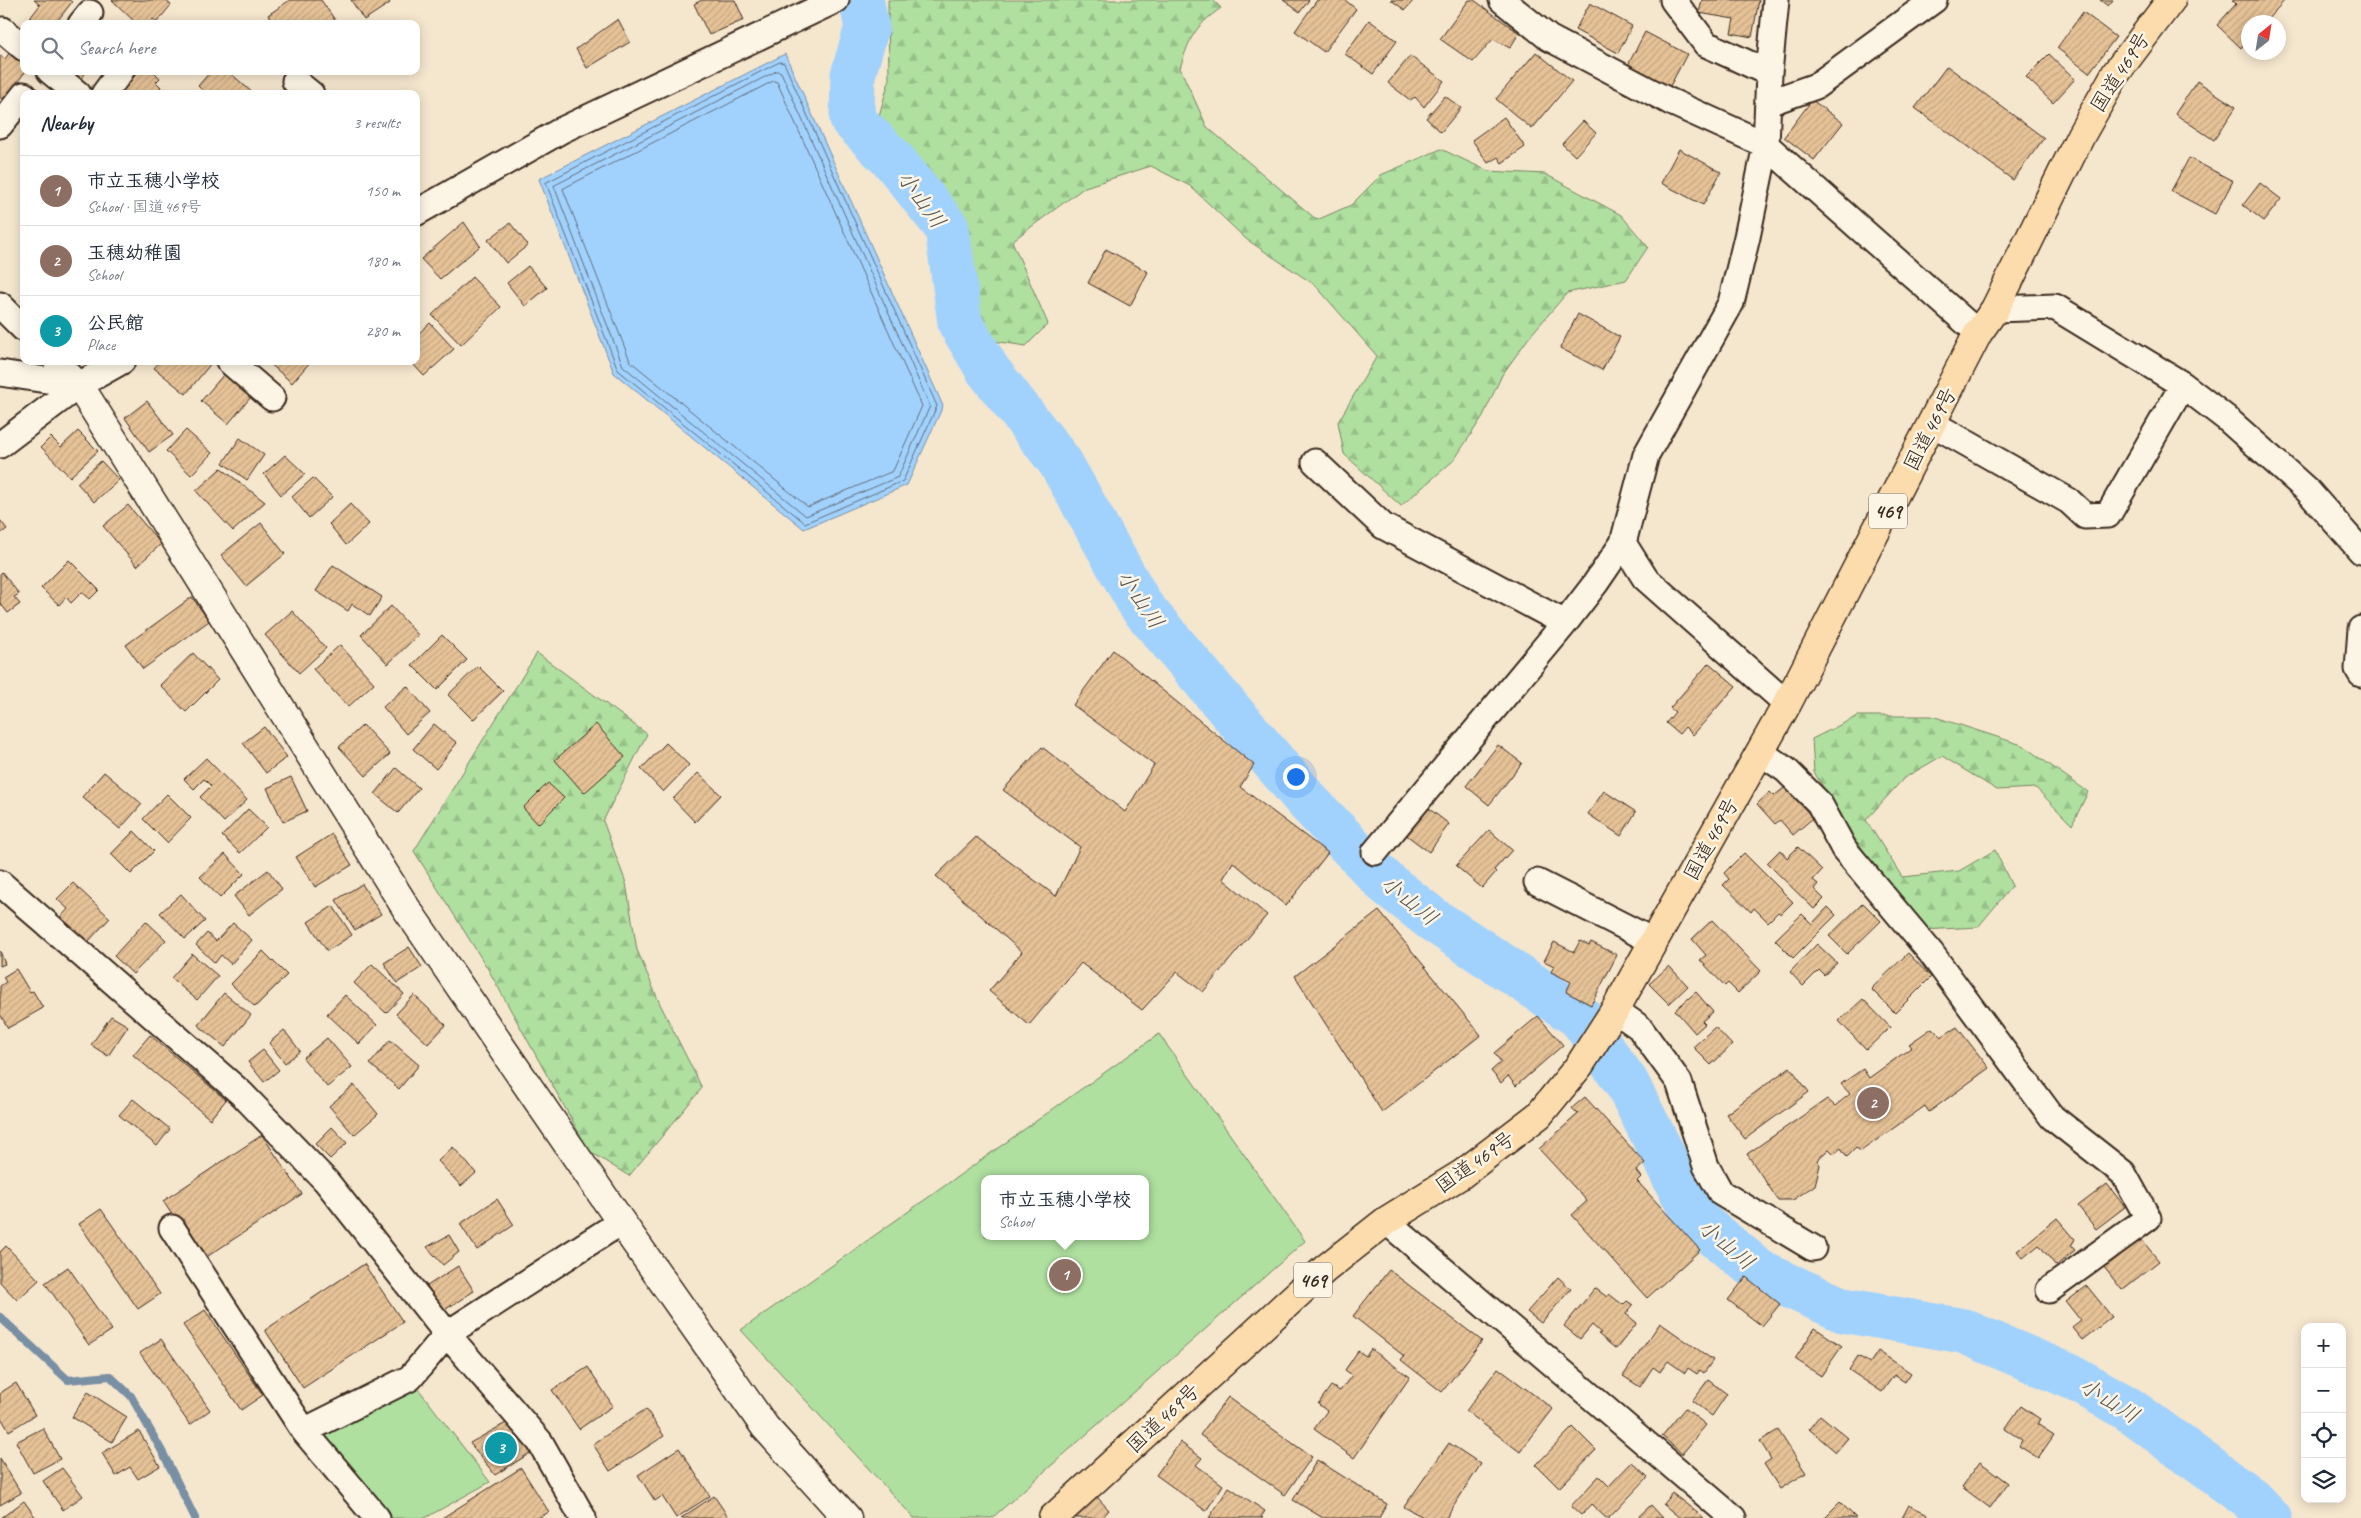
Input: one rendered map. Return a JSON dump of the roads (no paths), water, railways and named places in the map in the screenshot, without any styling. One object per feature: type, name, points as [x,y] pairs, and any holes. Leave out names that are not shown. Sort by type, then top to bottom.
[{"type":"highway","name":"国道469号","points":[[1053,1518],[1325,1268],[1386,1221],[1462,1174],[1539,1115],[1584,1058],[1610,1017],[1787,704],[1933,424],[1978,333],[1995,309],[2094,112],[2116,74],[2171,0]]},
{"type":"street","points":[[420,206],[562,130],[836,0]]},
{"type":"street","points":[[1502,0],[1549,38],[1669,101],[1766,145],[1978,333]]},
{"type":"street","points":[[1673,0],[1706,44],[1769,73]]},
{"type":"street","points":[[1375,852],[1564,623],[1595,584],[1623,543],[1646,455],[1731,303],[1766,145],[1769,73],[1776,0]]},
{"type":"street","points":[[1768,103],[1816,86],[1934,0]]},
{"type":"street","points":[[3,30],[20,45]]},
{"type":"street","points":[[27,90],[39,75]]},
{"type":"street","points":[[55,75],[73,90]]},
{"type":"street","points":[[107,90],[118,75]]},
{"type":"street","points":[[0,125],[20,99]]},
{"type":"street","points":[[0,305],[20,325]]},
{"type":"street","points":[[1995,309],[2055,307],[2183,385],[2226,418],[2308,491],[2361,551]]},
{"type":"street","points":[[60,365],[79,385],[406,908],[621,1222],[765,1427],[847,1518]]},
{"type":"street","points":[[0,445],[79,385],[115,365]]},
{"type":"street","points":[[235,365],[272,398]]},
{"type":"street","points":[[0,373],[79,385]]},
{"type":"street","points":[[1933,424],[2068,501],[2085,516],[2108,515],[2183,385]]},
{"type":"street","points":[[1315,462],[1384,526],[1564,623]]},
{"type":"street","points":[[1623,543],[1645,578],[1787,704]]},
{"type":"street","points":[[2361,629],[2358,669],[2361,674]]},
{"type":"street","points":[[1760,752],[1786,770],[1819,803],[1844,849],[1931,953],[2052,1117],[2123,1173],[2148,1218],[2049,1290]]},
{"type":"street","points":[[1537,882],[1653,942]]},
{"type":"street","points":[[0,883],[242,1094],[326,1181],[447,1334],[540,1442],[583,1518]]},
{"type":"street","points":[[1610,1017],[1639,1027],[1679,1082],[1706,1166],[1721,1194],[1813,1248]]},
{"type":"street","points":[[1386,1221],[1733,1518]]},
{"type":"street","points":[[304,1431],[410,1378],[447,1334],[621,1222]]},
{"type":"street","points":[[172,1228],[304,1431],[377,1518]]},
{"type":"water","points":[[785,54],[943,406],[907,485],[804,529],[614,373],[539,179]]},
{"type":"waterway","name":"小山川","points":[[861,0],[867,27],[853,75],[852,119],[894,161],[947,228],[960,323],[988,370],[1060,462],[1141,606],[1309,803],[1385,882],[1432,919],[1580,1017],[1626,1082],[1696,1220],[1763,1274],[1843,1310],[1963,1331],[2074,1378],[2130,1410],[2251,1499],[2269,1518]]},
{"type":"waterway","points":[[0,1317],[68,1380],[110,1376],[131,1396],[164,1455],[195,1518]]},
{"type":"place","name":"玉穂幼稚園","points":[[1873,1103]]},
{"type":"place","name":"市立玉穂小学校","points":[[1065,1275]]},
{"type":"place","name":"公民館","points":[[501,1448]]}]
